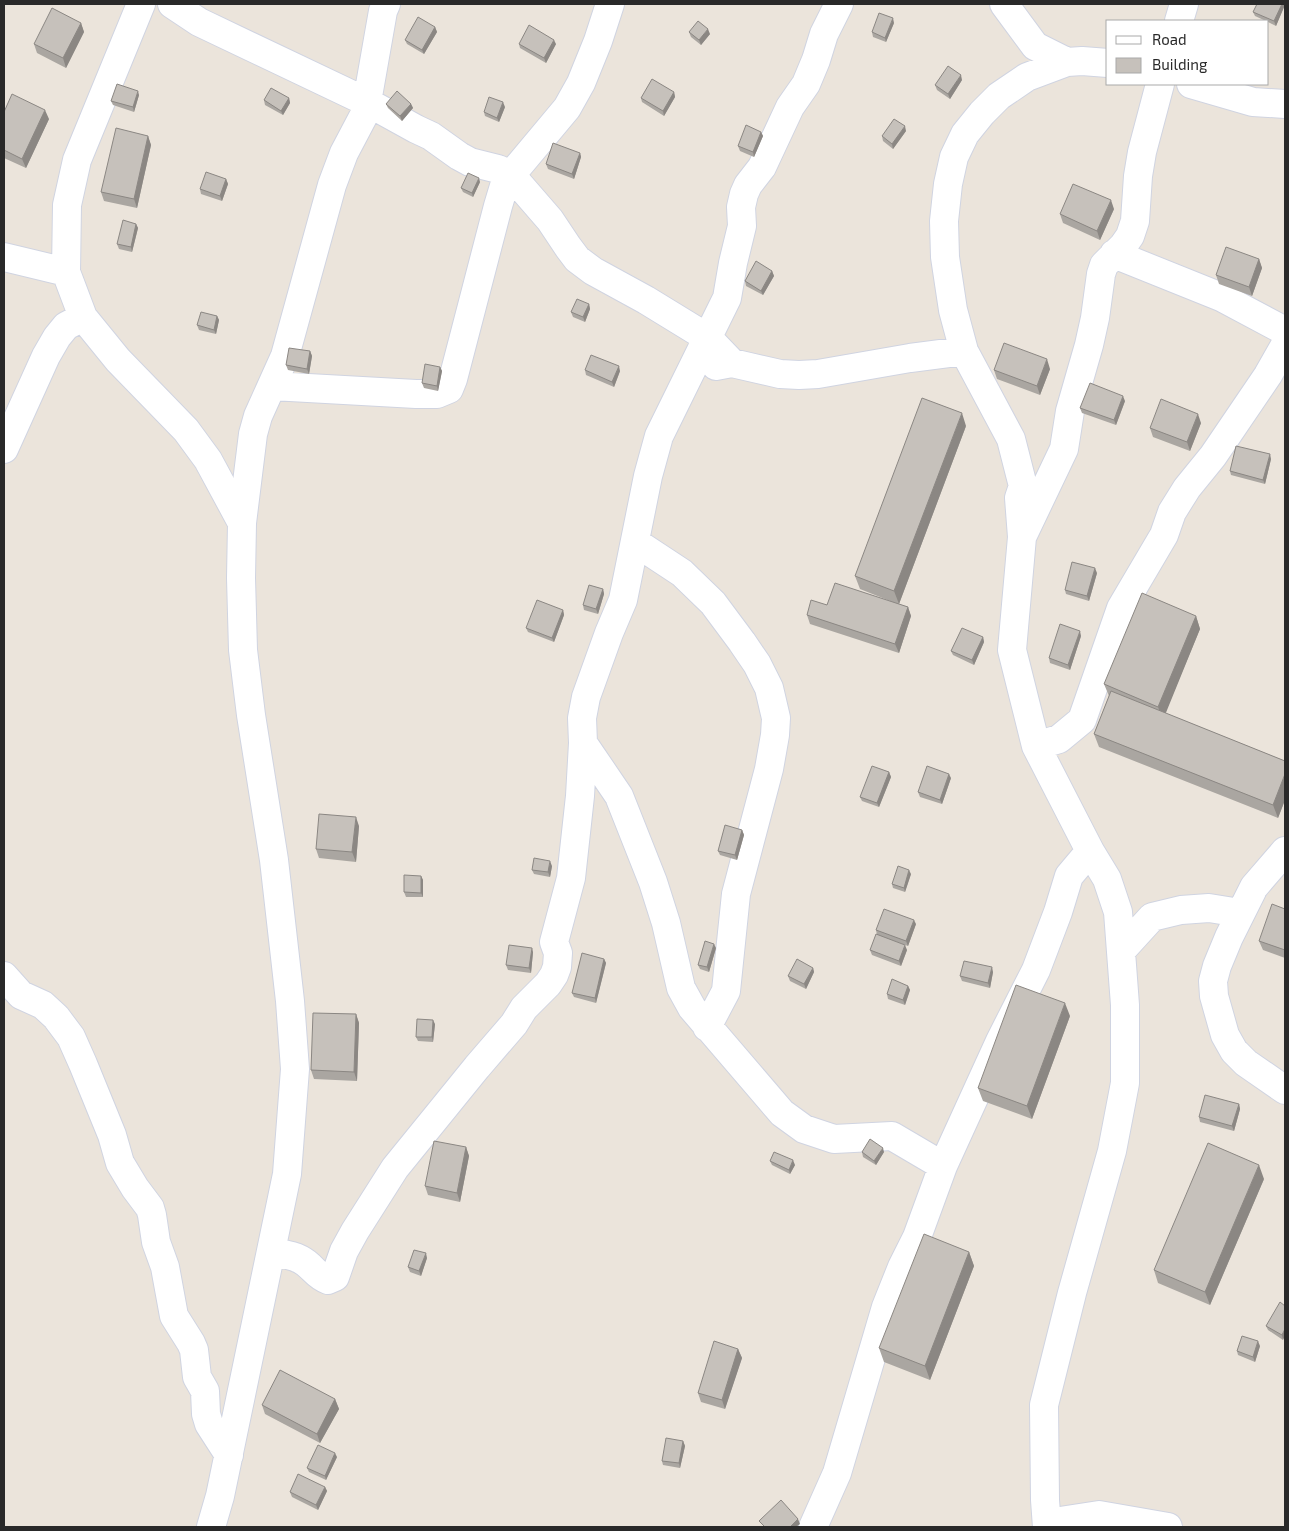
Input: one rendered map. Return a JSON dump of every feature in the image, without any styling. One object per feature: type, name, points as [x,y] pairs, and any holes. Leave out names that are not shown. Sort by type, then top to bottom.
[{"type":"street","points":[[141,4],[77,160],[67,205],[66,272],[84,317],[118,360],[186,430],[208,460],[242,523]]},
{"type":"street","points":[[172,4],[199,22],[367,102],[431,136],[470,162],[498,169],[511,175],[550,220],[577,259],[593,271],[646,300],[708,338],[732,363]]},
{"type":"street","points":[[211,1527],[229,1455],[287,1174],[294,1069],[290,1001],[274,860],[243,650],[242,523],[253,434],[258,416],[285,356],[332,185],[344,153],[364,115],[383,11],[386,4]]},
{"type":"street","points":[[272,386],[416,394],[437,394],[449,388],[504,186],[566,108],[581,84],[610,4]]},
{"type":"street","points":[[271,1252],[291,1256],[305,1262],[319,1277],[328,1280],[334,1277],[354,1231],[395,1168],[477,1066],[514,1024],[524,1008],[548,984],[554,975],[557,967],[558,953],[554,942],[571,878],[580,796],[583,743],[582,718],[586,697],[623,600],[648,476],[659,436],[727,298],[742,226],[741,208],[744,194],[748,185],[762,167],[790,107],[806,84],[824,34],[839,4]]},
{"type":"street","points":[[1004,4],[1035,46],[1067,62]]},
{"type":"street","points":[[1179,20],[1184,4]]},
{"type":"street","points":[[1027,77],[1035,46]]},
{"type":"street","points":[[1106,63],[1067,62],[1027,77],[999,96],[982,113],[965,134],[954,157],[948,184],[944,222],[945,257],[953,310],[964,351],[1011,439],[1023,486],[1019,498],[1022,537],[1012,650],[1036,746],[1090,851],[1107,879],[1118,912],[1125,1004],[1126,1083],[1112,1151],[1072,1293],[1044,1406],[1047,1525],[1099,1515],[1168,1527]]},
{"type":"street","points":[[1022,537],[1064,449],[1070,411],[1095,318],[1104,265],[1123,246],[1130,236],[1135,222],[1138,176],[1142,152],[1160,85]]},
{"type":"street","points":[[1194,85],[1253,102],[1285,104]]},
{"type":"street","points":[[1114,254],[1221,298],[1285,331]]},
{"type":"street","points":[[4,257],[66,272]]},
{"type":"street","points":[[4,449],[46,356],[57,337],[66,326],[84,317]]},
{"type":"street","points":[[1036,746],[1059,739],[1082,720],[1121,608],[1164,535],[1172,512],[1186,488],[1213,456],[1268,375],[1285,345]]},
{"type":"street","points":[[690,372],[732,363],[780,374],[818,374],[964,351]]},
{"type":"street","points":[[635,542],[682,572],[713,603],[742,642],[765,680],[769,688],[776,718],[769,769],[736,894],[726,991],[707,1027]]},
{"type":"street","points":[[583,743],[620,796],[653,882],[666,924],[681,988],[692,1008],[707,1027],[782,1113],[804,1129],[834,1139],[892,1136],[943,1166]]},
{"type":"street","points":[[813,1527],[837,1473],[886,1307],[902,1267],[917,1237],[943,1166],[1000,1041],[1036,970],[1069,876],[1090,851]]},
{"type":"street","points":[[1285,851],[1254,886],[1229,937],[1217,966],[1213,982],[1214,996],[1225,1034],[1234,1051],[1246,1063],[1285,1090]]},
{"type":"street","points":[[1121,951],[1152,917],[1181,910],[1209,908],[1240,913]]},
{"type":"street","points":[[4,976],[21,995],[43,1005],[56,1017],[71,1037],[84,1064],[112,1135],[119,1160],[135,1188],[150,1208],[156,1242],[164,1267],[174,1316],[194,1350],[197,1377],[205,1391],[206,1414],[209,1424],[229,1455]]},
{"type":"building","points":[[1257,4],[1282,4],[1274,21],[1253,12]]},
{"type":"building","points":[[52,8],[81,23],[63,58],[34,44]]},
{"type":"building","points":[[879,13],[893,18],[885,38],[872,32]]},
{"type":"building","points":[[418,17],[435,27],[422,50],[405,40]]},
{"type":"building","points":[[698,21],[708,29],[699,40],[689,32]]},
{"type":"building","points":[[529,25],[554,40],[544,58],[519,44]]},
{"type":"building","points":[[948,66],[961,75],[948,94],[935,85]]},
{"type":"building","points":[[652,79],[674,92],[663,111],[641,98]]},
{"type":"building","points":[[117,84],[138,91],[133,107],[111,101]]},
{"type":"building","points":[[271,88],[289,98],[281,111],[264,100]]},
{"type":"building","points":[[397,91],[411,104],[400,116],[386,104]]},
{"type":"building","points":[[12,94],[45,110],[22,159],[4,150],[4,112]]},
{"type":"building","points":[[489,97],[503,102],[497,118],[484,112]]},
{"type":"building","points":[[894,119],[905,126],[892,144],[882,136]]},
{"type":"building","points":[[746,125],[761,132],[753,152],[738,146]]},
{"type":"building","points":[[116,128],[148,136],[134,199],[101,192]]},
{"type":"building","points":[[553,143],[580,153],[572,174],[546,164]]},
{"type":"building","points":[[206,172],[226,179],[220,196],[200,189]]},
{"type":"building","points":[[468,173],[479,178],[472,193],[461,188]]},
{"type":"building","points":[[1073,184],[1111,200],[1097,231],[1060,214]]},
{"type":"building","points":[[123,220],[136,224],[131,247],[117,244]]},
{"type":"building","points":[[1226,247],[1259,259],[1249,287],[1216,275]]},
{"type":"building","points":[[756,261],[772,271],[761,291],[745,281]]},
{"type":"building","points":[[577,299],[589,304],[583,317],[571,312]]},
{"type":"building","points":[[201,312],[217,316],[214,330],[197,325]]},
{"type":"building","points":[[1004,343],[1047,359],[1037,386],[994,370]]},
{"type":"building","points":[[289,348],[310,351],[307,369],[286,365]]},
{"type":"building","points":[[591,355],[619,366],[612,382],[585,370]]},
{"type":"building","points":[[425,364],[440,367],[437,386],[422,383]]},
{"type":"building","points":[[1090,383],[1123,396],[1114,420],[1080,408]]},
{"type":"building","points":[[922,398],[962,413],[894,591],[855,576]]},
{"type":"building","points":[[1161,399],[1198,414],[1187,442],[1150,428]]},
{"type":"building","points":[[1236,446],[1270,454],[1263,480],[1230,471]]},
{"type":"building","points":[[1072,562],[1095,568],[1087,596],[1065,590]]},
{"type":"building","points":[[835,583],[908,607],[895,644],[807,615],[811,600],[827,605]]},
{"type":"building","points":[[589,585],[603,589],[596,609],[583,605]]},
{"type":"building","points":[[1142,593],[1196,616],[1158,707],[1104,684]]},
{"type":"building","points":[[537,600],[563,610],[552,638],[526,628]]},
{"type":"building","points":[[1060,624],[1080,631],[1068,665],[1049,658]]},
{"type":"building","points":[[962,628],[983,637],[972,660],[951,651]]},
{"type":"building","points":[[1111,691],[1285,761],[1285,774],[1273,805],[1094,734]]},
{"type":"building","points":[[872,766],[889,772],[877,803],[860,797]]},
{"type":"building","points":[[927,766],[949,774],[940,800],[918,792]]},
{"type":"building","points":[[319,814],[356,817],[352,852],[316,849]]},
{"type":"building","points":[[725,825],[742,830],[735,855],[718,851]]},
{"type":"building","points":[[534,858],[550,861],[548,872],[532,870]]},
{"type":"building","points":[[898,866],[909,870],[904,888],[892,884]]},
{"type":"building","points":[[404,875],[421,876],[421,893],[404,892]]},
{"type":"building","points":[[1272,904],[1285,909],[1285,950],[1259,941]]},
{"type":"building","points":[[884,909],[914,920],[906,941],[876,930]]},
{"type":"building","points":[[876,934],[905,945],[899,961],[870,950]]},
{"type":"building","points":[[705,941],[714,944],[707,967],[698,965]]},
{"type":"building","points":[[509,945],[532,948],[529,968],[506,965]]},
{"type":"building","points":[[582,953],[604,959],[595,998],[572,993]]},
{"type":"building","points":[[797,959],[813,968],[804,984],[788,976]]},
{"type":"building","points":[[964,961],[992,967],[988,983],[960,976]]},
{"type":"building","points":[[892,979],[908,986],[903,1000],[887,994]]},
{"type":"building","points":[[1016,985],[1065,1003],[1027,1106],[978,1088]]},
{"type":"building","points":[[313,1013],[356,1014],[354,1072],[311,1070]]},
{"type":"building","points":[[417,1019],[433,1020],[432,1037],[416,1037]]},
{"type":"building","points":[[1205,1095],[1239,1104],[1232,1126],[1199,1117]]},
{"type":"building","points":[[870,1139],[883,1148],[874,1161],[862,1152]]},
{"type":"building","points":[[434,1141],[466,1147],[457,1193],[425,1186]]},
{"type":"building","points":[[1208,1143],[1259,1165],[1205,1292],[1154,1270]]},
{"type":"building","points":[[774,1152],[793,1160],[789,1170],[770,1161]]},
{"type":"building","points":[[924,1234],[969,1252],[925,1366],[879,1348]]},
{"type":"building","points":[[414,1250],[426,1253],[419,1271],[408,1267]]},
{"type":"building","points":[[1280,1302],[1285,1306],[1285,1329],[1282,1335],[1266,1326]]},
{"type":"building","points":[[1242,1336],[1258,1341],[1253,1357],[1237,1351]]},
{"type":"building","points":[[714,1341],[738,1349],[722,1400],[698,1393]]},
{"type":"building","points":[[280,1370],[335,1399],[317,1434],[262,1405]]},
{"type":"building","points":[[666,1438],[683,1441],[679,1463],[662,1461]]},
{"type":"building","points":[[318,1445],[335,1453],[325,1476],[307,1468]]},
{"type":"building","points":[[298,1474],[325,1487],[316,1505],[290,1492]]},
{"type":"building","points":[[781,1500],[798,1519],[790,1527],[765,1527],[759,1521]]}]
